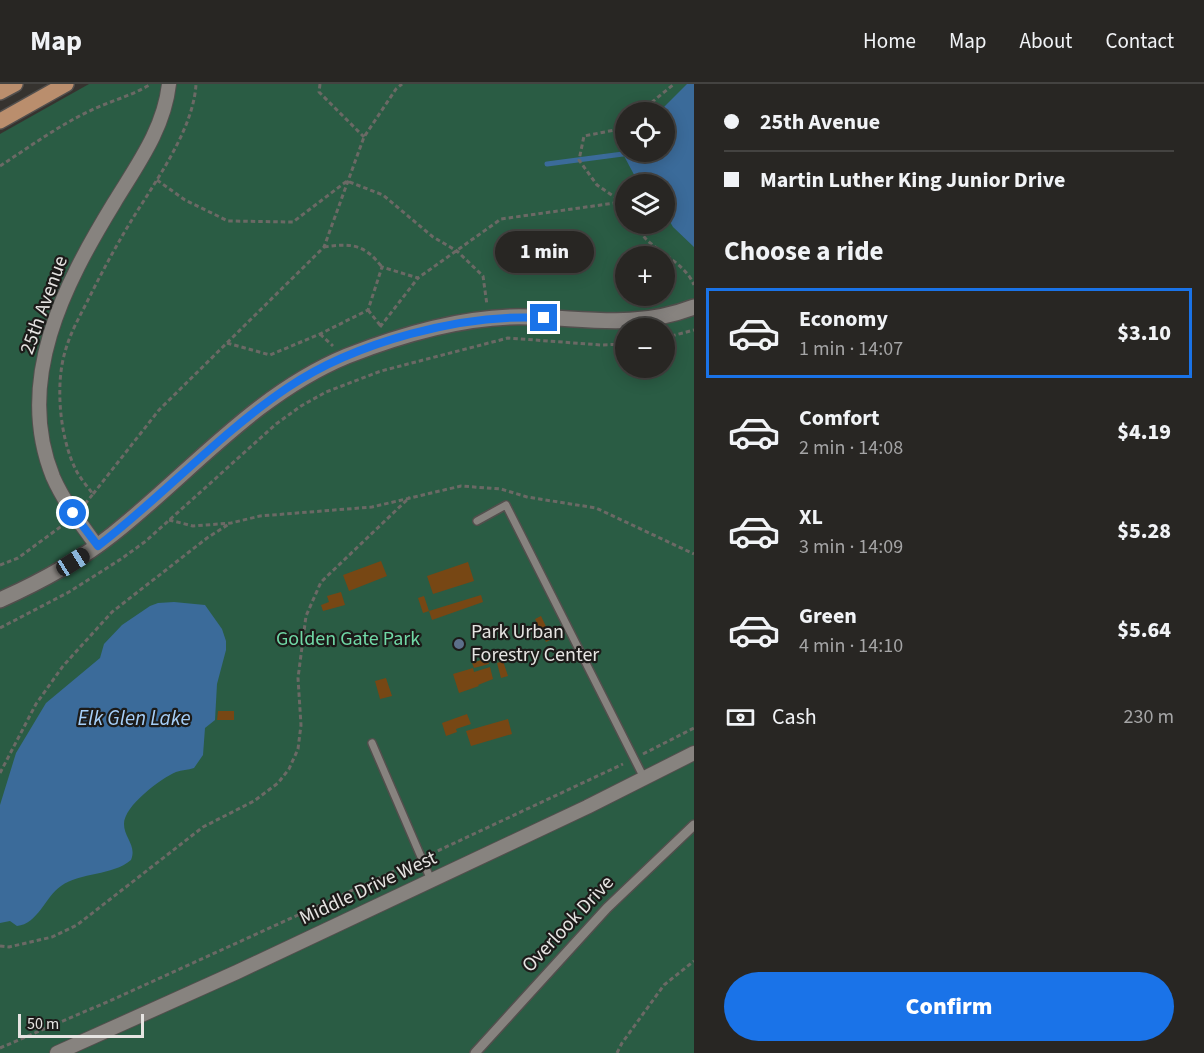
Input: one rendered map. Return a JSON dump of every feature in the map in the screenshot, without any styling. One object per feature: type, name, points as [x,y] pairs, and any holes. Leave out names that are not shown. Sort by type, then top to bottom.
[{"type":"main road","points":[[0,93],[15,84]]},
{"type":"main road","points":[[0,121],[66,84]]},
{"type":"street","name":"25th Avenue","points":[[98,546],[75,516],[57,485],[44,448],[38,399],[42,366],[57,315],[74,275],[155,132],[165,106],[169,84]]},
{"type":"street","points":[[0,600],[55,573],[98,546],[227,435],[288,387],[326,366],[383,343],[423,331],[488,319],[532,317],[628,322],[668,316],[694,308]]},
{"type":"street","name":"Middle Drive West","points":[[57,1053],[196,991],[694,753]]},
{"type":"street","name":"Overlook Drive","points":[[475,1053],[607,908],[694,825]]},
{"type":"lane","points":[[477,521],[506,505],[644,778]]},
{"type":"lane","points":[[372,743],[431,880]]},
{"type":"path","points":[[0,166],[57,128],[95,108],[138,93],[151,84]]},
{"type":"path","points":[[93,494],[75,468],[65,436],[60,387],[64,354],[78,320],[121,237],[168,163],[196,94],[196,84]]},
{"type":"path","points":[[320,84],[319,92],[364,136]]},
{"type":"path","points":[[0,565],[18,558],[75,516],[159,410],[324,247],[364,136],[396,89],[402,84]]},
{"type":"path","points":[[652,102],[674,84]]},
{"type":"path","points":[[615,130],[585,136],[579,160],[597,185],[615,197]]},
{"type":"path","points":[[157,180],[185,200],[228,221],[282,222],[293,222],[347,181]]},
{"type":"path","points":[[347,181],[383,195],[433,237],[457,250],[483,276],[488,319]]},
{"type":"path","points":[[380,325],[418,278],[501,219],[615,203]]},
{"type":"path","points":[[641,234],[675,262],[694,285]]},
{"type":"path","points":[[324,247],[348,244],[370,252],[382,267],[418,278]]},
{"type":"path","points":[[226,343],[270,355],[320,334],[368,310],[382,267]]},
{"type":"path","points":[[368,310],[380,325],[383,343]]},
{"type":"path","points":[[675,335],[694,330]]},
{"type":"path","points":[[0,628],[96,576],[146,541],[276,424],[326,392],[381,371],[508,338],[615,344]]},
{"type":"path","points":[[169,520],[193,526],[231,523],[260,516],[372,507],[461,486],[501,489],[596,508],[694,554]]},
{"type":"path","points":[[0,946],[9,947],[52,938],[77,925],[203,827],[254,801],[278,783],[289,769],[298,749],[301,725],[298,678],[306,616],[321,582],[410,497]]},
{"type":"path","points":[[0,773],[36,704],[63,666],[112,612],[207,538],[231,523]]},
{"type":"path","points":[[0,1048],[114,999],[422,859],[634,759],[694,728]]},
{"type":"path","points":[[617,1053],[664,985],[694,961]]},
{"type":"green space","name":"Golden Gate Park","points":[[89,84],[694,84],[694,1053],[0,1053],[0,134]]},
{"type":"water","points":[[687,84],[694,84],[694,247],[675,229],[675,174],[634,174],[627,162],[675,162],[675,102],[669,102]]},
{"type":"water","name":"Elk Glen Lake","points":[[174,602],[205,605],[222,629],[226,641],[226,650],[217,684],[215,720],[205,728],[203,755],[194,768],[176,772],[161,781],[136,801],[130,809],[124,824],[132,850],[131,860],[115,869],[78,878],[61,886],[36,915],[24,924],[17,926],[10,921],[0,923],[0,805],[16,753],[46,703],[100,658],[104,644],[122,625],[150,606]]},
{"type":"building","points":[[381,561],[387,576],[349,591],[343,575]]},
{"type":"building","points":[[468,562],[474,581],[433,594],[427,576]]},
{"type":"building","points":[[341,592],[345,605],[323,611],[321,605],[329,602],[327,596]]},
{"type":"building","points":[[481,595],[483,602],[432,620],[429,611]]},
{"type":"building","points":[[424,596],[429,611],[423,613],[418,598]]},
{"type":"building","points":[[541,616],[552,639],[546,642],[535,619]]},
{"type":"building","points":[[487,658],[489,664],[474,668],[472,663]]},
{"type":"building","points":[[503,661],[508,676],[501,678],[497,663]]},
{"type":"building","points":[[490,667],[493,679],[459,693],[453,674],[473,668],[474,672]]},
{"type":"building","points":[[386,678],[392,696],[380,699],[375,681]]},
{"type":"building","points":[[218,711],[234,711],[234,720],[217,720]]},
{"type":"building","points":[[467,714],[471,724],[456,729],[457,732],[446,736],[442,723]]},
{"type":"building","points":[[508,719],[512,734],[471,746],[466,731]]},
{"type":"waterway","points":[[547,164],[615,155]]},
{"type":"place","name":"Park Urban Forestry Center","points":[[459,644]]},
{"type":"route","points":[[73,513],[98,546],[266,403],[288,387],[326,366],[383,343],[423,331],[488,319],[544,318]]}]
